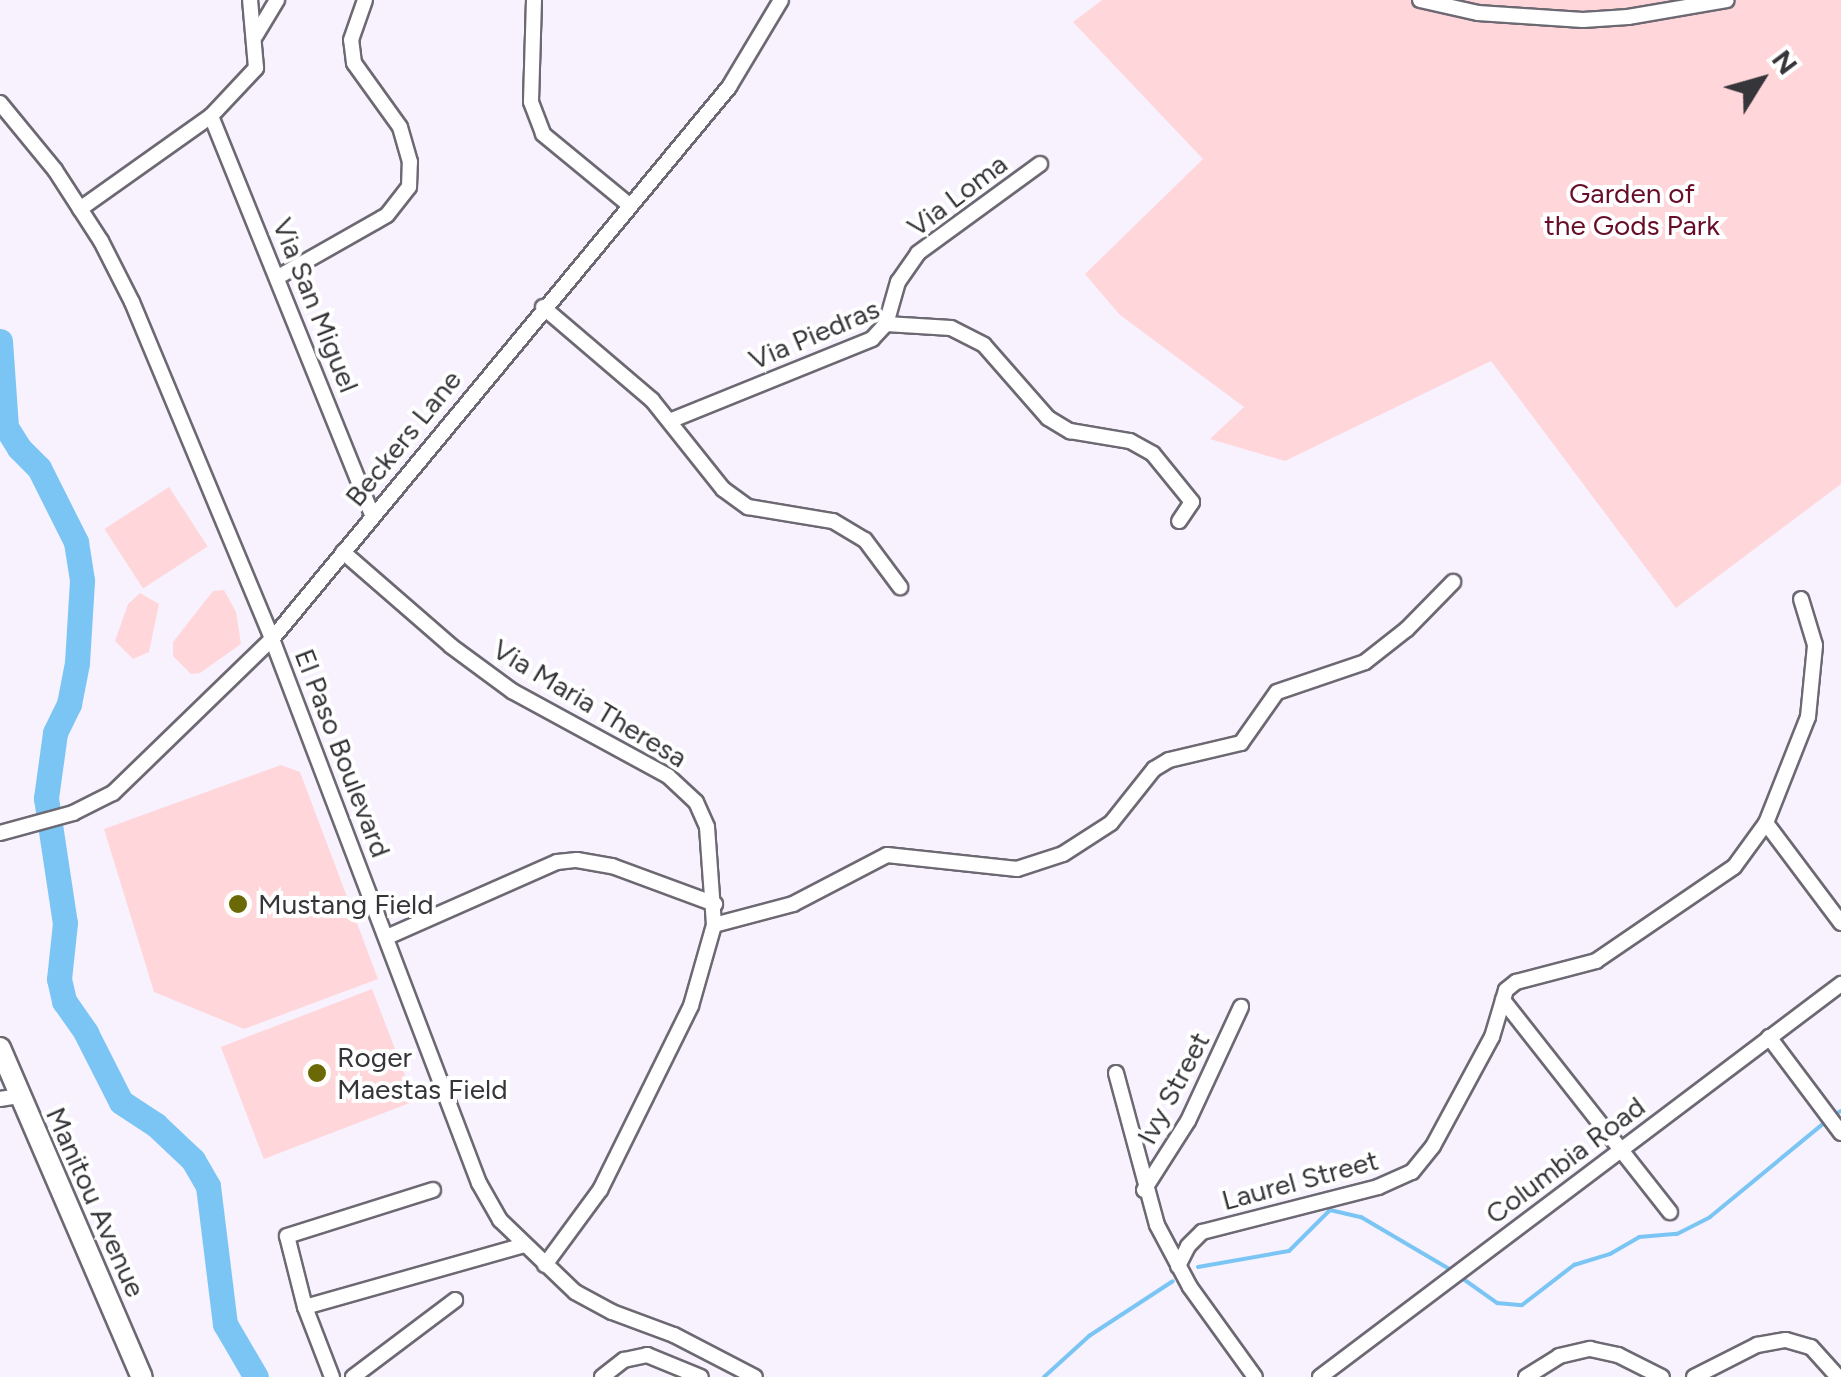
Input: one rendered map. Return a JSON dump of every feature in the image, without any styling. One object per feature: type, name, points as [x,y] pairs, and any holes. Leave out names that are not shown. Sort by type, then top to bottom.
[{"type":"main road","name":"Manitou Avenue","points":[[0,1048],[10,1097],[142,1377]]},
{"type":"street","points":[[80,208],[211,116],[256,68],[250,0]]},
{"type":"street","points":[[256,35],[277,0]]},
{"type":"street","points":[[278,277],[387,214],[409,187],[410,162],[400,126],[354,63],[352,40],[365,0]]},
{"type":"street","points":[[534,0],[531,102],[543,134],[629,205]]},
{"type":"street","name":"Beckers Lane","points":[[0,833],[73,812],[113,794],[272,638],[729,88],[781,0]]},
{"type":"street","points":[[1420,0],[1478,13],[1556,20],[1628,17],[1727,0]]},
{"type":"street","name":"El Paso Boulevard","points":[[0,103],[80,208],[132,302],[272,638],[479,1183],[500,1220],[544,1265],[591,1302],[674,1334],[754,1377]]},
{"type":"street","name":"Via San Miguel","points":[[211,116],[372,514]]},
{"type":"street","name":"Via Loma","points":[[886,324],[898,282],[918,253],[1040,164]]},
{"type":"street","points":[[544,307],[630,378],[672,420],[722,489],[748,507],[833,521],[865,540],[900,586]]},
{"type":"street","name":"Via Piedras","points":[[672,420],[872,339],[886,324],[951,328],[984,345],[1048,418],[1070,431],[1130,441],[1154,454],[1192,502],[1179,522]]},
{"type":"street","name":"Via Maria Theresa","points":[[343,552],[451,646],[512,691],[668,776],[687,792],[707,827],[714,926],[691,1006],[600,1190],[544,1265]]},
{"type":"street","points":[[714,926],[793,904],[887,854],[1017,868],[1062,854],[1111,822],[1154,770],[1169,760],[1241,743],[1277,692],[1365,662],[1407,629],[1453,582]]},
{"type":"street","points":[[1670,1212],[1503,1000],[1506,990],[1516,982],[1584,966],[1606,956],[1734,867],[1766,823],[1802,736],[1815,683],[1816,645],[1801,600]]},
{"type":"street","points":[[1766,823],[1841,922]]},
{"type":"street","points":[[387,937],[557,862],[576,860],[612,866],[715,904]]},
{"type":"street","name":"Columbia Road","points":[[1320,1377],[1841,984]]},
{"type":"street","name":"Laurel Street","points":[[1178,1266],[1188,1246],[1202,1232],[1378,1187],[1412,1172],[1432,1146],[1492,1037],[1503,1000]]},
{"type":"street","name":"Ivy Street","points":[[1144,1190],[1213,1074],[1241,1008]]},
{"type":"street","points":[[1770,1038],[1841,1132]]},
{"type":"street","points":[[1116,1073],[1144,1190],[1178,1266],[1255,1377]]},
{"type":"street","points":[[332,1377],[305,1308],[287,1236],[433,1190]]},
{"type":"street","points":[[305,1308],[524,1245]]},
{"type":"street","points":[[353,1377],[455,1300]]},
{"type":"street","points":[[1694,1377],[1757,1346],[1786,1340],[1811,1348],[1838,1377]]},
{"type":"street","points":[[1526,1377],[1559,1356],[1590,1349],[1618,1355],[1662,1377]]},
{"type":"street","points":[[602,1377],[624,1360],[647,1355],[701,1377]]},
{"type":"green space","name":"Garden of the Gods Park","points":[[1102,0],[1841,0],[1841,484],[1676,608],[1491,361],[1285,461],[1210,439],[1244,407],[1120,315],[1085,274],[1203,159],[1073,22]]},
{"type":"green space","points":[[169,487],[208,547],[143,588],[104,529]]},
{"type":"green space","points":[[224,590],[236,612],[241,644],[200,673],[191,674],[173,656],[173,642],[213,591]]},
{"type":"green space","points":[[140,593],[159,604],[149,652],[133,659],[115,641],[128,604]]},
{"type":"green space","name":"Mustang Field","points":[[281,765],[300,772],[378,979],[244,1029],[154,992],[104,829]]},
{"type":"green space","name":"Roger Maestas Field","points":[[372,989],[415,1101],[264,1159],[221,1047]]},
{"type":"waterway","points":[[0,341],[6,427],[19,448],[39,468],[76,542],[82,581],[77,663],[69,704],[55,733],[46,798],[65,923],[59,979],[64,1001],[86,1033],[121,1102],[156,1125],[193,1160],[208,1186],[225,1324],[256,1377]]},
{"type":"waterway","points":[[1459,1276],[1497,1303],[1522,1305],[1574,1265],[1610,1254],[1639,1237],[1677,1234],[1710,1217],[1823,1124]]},
{"type":"waterway","points":[[1198,1267],[1289,1251],[1330,1210],[1361,1217],[1451,1270]]},
{"type":"waterway","points":[[1044,1377],[1089,1336],[1173,1281]]},
{"type":"place","name":"Mustang Field","points":[[238,904]]},
{"type":"place","name":"Roger Maestas Field","points":[[317,1073]]}]
